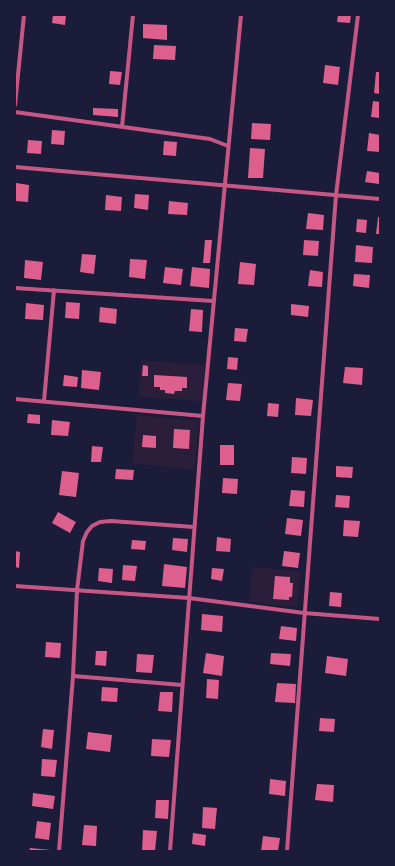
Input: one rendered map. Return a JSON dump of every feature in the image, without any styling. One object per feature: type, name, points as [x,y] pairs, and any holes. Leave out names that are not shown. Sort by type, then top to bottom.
[{"type":"street","points":[[15,105],[24,15]]},
{"type":"street","points":[[122,127],[133,15]]},
{"type":"street","points":[[170,851],[202,416],[241,15]]},
{"type":"street","points":[[286,851],[336,195],[358,15]]},
{"type":"street","points":[[15,112],[210,138],[228,146]]},
{"type":"street","points":[[15,166],[380,198]]},
{"type":"street","points":[[15,288],[214,301]]},
{"type":"street","points":[[44,401],[54,290]]},
{"type":"street","points":[[15,399],[202,416]]},
{"type":"street","points":[[59,851],[73,676],[77,590],[83,541],[87,532],[92,526],[100,522],[111,521],[194,527]]},
{"type":"street","points":[[15,586],[189,598],[304,613],[380,619]]},
{"type":"street","points":[[73,676],[182,685]]},
{"type":"shaded area","points":[[141,360],[205,365],[202,401],[139,397]]},
{"type":"shaded area","points":[[137,415],[199,421],[195,470],[132,463]]},
{"type":"shaded area","points":[[252,567],[301,571],[298,607],[249,602]]},
{"type":"building","points":[[53,15],[66,15],[65,25],[52,23]]},
{"type":"building","points":[[338,15],[351,15],[350,23],[337,22]]},
{"type":"building","points":[[143,24],[167,25],[167,40],[143,38]]},
{"type":"building","points":[[154,45],[176,46],[175,60],[153,59]]},
{"type":"building","points":[[325,65],[340,67],[338,85],[323,83]]},
{"type":"building","points":[[110,71],[122,72],[120,85],[109,84]]},
{"type":"building","points":[[376,72],[380,72],[380,94],[374,93]]},
{"type":"building","points":[[373,101],[380,102],[380,118],[371,117]]},
{"type":"building","points":[[93,108],[118,109],[118,117],[93,115]]},
{"type":"building","points":[[252,123],[271,124],[270,140],[251,139]]},
{"type":"building","points":[[52,130],[65,131],[64,145],[51,144]]},
{"type":"building","points":[[369,133],[380,135],[380,152],[367,151]]},
{"type":"building","points":[[28,140],[42,141],[41,154],[27,153]]},
{"type":"building","points":[[164,141],[177,142],[176,156],[163,155]]},
{"type":"building","points":[[250,148],[265,149],[263,178],[248,178]]},
{"type":"building","points":[[367,171],[380,173],[379,184],[365,182]]},
{"type":"building","points":[[16,183],[29,185],[28,202],[15,201]]},
{"type":"building","points":[[135,194],[149,195],[148,210],[134,208]]},
{"type":"building","points":[[106,195],[122,197],[121,211],[105,210]]},
{"type":"building","points":[[169,201],[188,203],[187,215],[168,214]]},
{"type":"building","points":[[308,213],[324,215],[323,230],[306,229]]},
{"type":"building","points":[[378,217],[380,217],[380,234],[376,234]]},
{"type":"building","points":[[357,219],[367,220],[366,233],[356,232]]},
{"type":"building","points":[[205,240],[212,240],[210,263],[203,263]]},
{"type":"building","points":[[304,240],[319,241],[318,256],[303,255]]},
{"type":"building","points":[[356,245],[373,247],[372,263],[355,262]]},
{"type":"building","points":[[82,254],[96,255],[94,274],[80,272]]},
{"type":"building","points":[[130,259],[147,260],[145,279],[129,277]]},
{"type":"building","points":[[25,260],[43,262],[41,280],[24,278]]},
{"type":"building","points":[[240,262],[256,264],[254,285],[238,284]]},
{"type":"building","points":[[165,267],[183,269],[181,285],[163,283]]},
{"type":"building","points":[[192,267],[210,269],[209,288],[190,286]]},
{"type":"building","points":[[310,270],[323,272],[322,287],[308,286]]},
{"type":"building","points":[[354,274],[370,275],[369,288],[353,286]]},
{"type":"building","points":[[66,302],[80,303],[79,319],[65,318]]},
{"type":"building","points":[[26,303],[44,305],[43,320],[25,319]]},
{"type":"building","points":[[291,304],[309,306],[308,317],[291,315]]},
{"type":"building","points":[[100,307],[117,309],[116,324],[99,322]]},
{"type":"building","points":[[191,309],[203,310],[202,332],[189,331]]},
{"type":"building","points":[[235,328],[248,329],[246,342],[234,341]]},
{"type":"building","points":[[228,357],[238,358],[237,370],[227,369]]},
{"type":"building","points":[[143,365],[148,366],[148,376],[142,376]]},
{"type":"building","points":[[345,367],[363,368],[362,385],[343,383]]},
{"type":"building","points":[[82,370],[101,372],[99,390],[81,388]]},
{"type":"building","points":[[64,375],[78,377],[77,387],[63,386]]},
{"type":"building","points":[[154,375],[187,377],[187,388],[182,388],[182,391],[175,391],[174,394],[165,393],[165,390],[160,390],[160,387],[154,387]]},
{"type":"building","points":[[228,383],[242,384],[240,401],[226,400]]},
{"type":"building","points":[[296,398],[313,400],[311,416],[295,415]]},
{"type":"building","points":[[268,403],[279,404],[278,417],[267,416]]},
{"type":"building","points":[[28,414],[40,415],[40,424],[27,423]]},
{"type":"building","points":[[52,420],[70,422],[68,436],[51,435]]},
{"type":"building","points":[[174,429],[190,430],[189,449],[173,448]]},
{"type":"building","points":[[143,435],[156,436],[156,448],[142,447]]},
{"type":"building","points":[[220,445],[234,445],[234,465],[220,465]]},
{"type":"building","points":[[92,446],[103,447],[101,462],[91,462]]},
{"type":"building","points":[[292,457],[307,458],[306,474],[291,473]]},
{"type":"building","points":[[336,466],[353,467],[352,478],[336,477]]},
{"type":"building","points":[[116,469],[134,470],[133,480],[115,479]]},
{"type":"building","points":[[62,471],[79,473],[76,497],[59,495]]},
{"type":"building","points":[[223,478],[238,479],[237,494],[222,493]]},
{"type":"building","points":[[291,490],[305,491],[304,507],[289,506]]},
{"type":"building","points":[[336,495],[350,496],[349,508],[335,507]]},
{"type":"building","points":[[58,512],[76,522],[70,533],[52,523]]},
{"type":"building","points":[[287,518],[303,520],[301,536],[285,534]]},
{"type":"building","points":[[344,520],[360,521],[358,537],[343,536]]},
{"type":"building","points":[[217,537],[231,539],[230,552],[216,551]]},
{"type":"building","points":[[173,538],[188,539],[187,552],[172,550]]},
{"type":"building","points":[[132,540],[146,541],[145,550],[131,549]]},
{"type":"building","points":[[15,551],[20,552],[19,568],[15,567]]},
{"type":"building","points":[[284,551],[300,553],[298,568],[282,566]]},
{"type":"building","points":[[164,564],[187,567],[185,588],[162,586]]},
{"type":"building","points":[[123,565],[137,566],[135,581],[122,580]]},
{"type":"building","points":[[99,568],[113,569],[112,583],[98,581]]},
{"type":"building","points":[[212,568],[224,569],[222,581],[211,579]]},
{"type":"building","points":[[275,576],[290,577],[290,583],[293,583],[292,597],[289,597],[289,600],[273,599]]},
{"type":"building","points":[[330,592],[342,593],[341,607],[329,606]]},
{"type":"building","points":[[202,614],[223,616],[222,632],[201,630]]},
{"type":"building","points":[[281,626],[297,628],[296,641],[279,639]]},
{"type":"building","points":[[46,642],[61,643],[60,658],[45,657]]},
{"type":"building","points":[[96,651],[107,651],[106,666],[95,665]]},
{"type":"building","points":[[206,653],[224,656],[222,676],[203,673]]},
{"type":"building","points":[[271,653],[291,654],[290,666],[270,664]]},
{"type":"building","points":[[137,654],[154,655],[152,673],[136,672]]},
{"type":"building","points":[[327,656],[348,659],[346,676],[325,673]]},
{"type":"building","points":[[207,679],[219,680],[218,699],[206,698]]},
{"type":"building","points":[[277,683],[296,684],[295,703],[275,702]]},
{"type":"building","points":[[102,687],[118,688],[117,702],[101,701]]},
{"type":"building","points":[[160,692],[173,692],[172,712],[158,711]]},
{"type":"building","points":[[320,718],[335,719],[334,732],[319,731]]},
{"type":"building","points":[[43,729],[54,730],[52,749],[41,747]]},
{"type":"building","points":[[88,732],[112,735],[110,752],[86,749]]},
{"type":"building","points":[[152,739],[171,740],[169,757],[151,756]]},
{"type":"building","points":[[42,759],[57,760],[55,777],[41,776]]},
{"type":"building","points":[[270,779],[286,781],[285,796],[269,794]]},
{"type":"building","points":[[317,784],[334,785],[333,802],[315,800]]},
{"type":"building","points":[[33,793],[55,796],[53,809],[32,806]]},
{"type":"building","points":[[156,800],[169,800],[168,819],[155,818]]},
{"type":"building","points":[[203,807],[217,808],[215,829],[202,828]]},
{"type":"building","points":[[37,821],[51,823],[49,840],[35,838]]},
{"type":"building","points":[[84,825],[97,826],[96,846],[82,845]]},
{"type":"building","points":[[143,830],[157,831],[155,851],[142,851]]},
{"type":"building","points":[[193,833],[206,835],[205,846],[192,844]]},
{"type":"building","points":[[263,836],[280,838],[278,851],[261,851]]},
{"type":"building","points":[[30,848],[51,850],[51,851],[29,851]]}]
